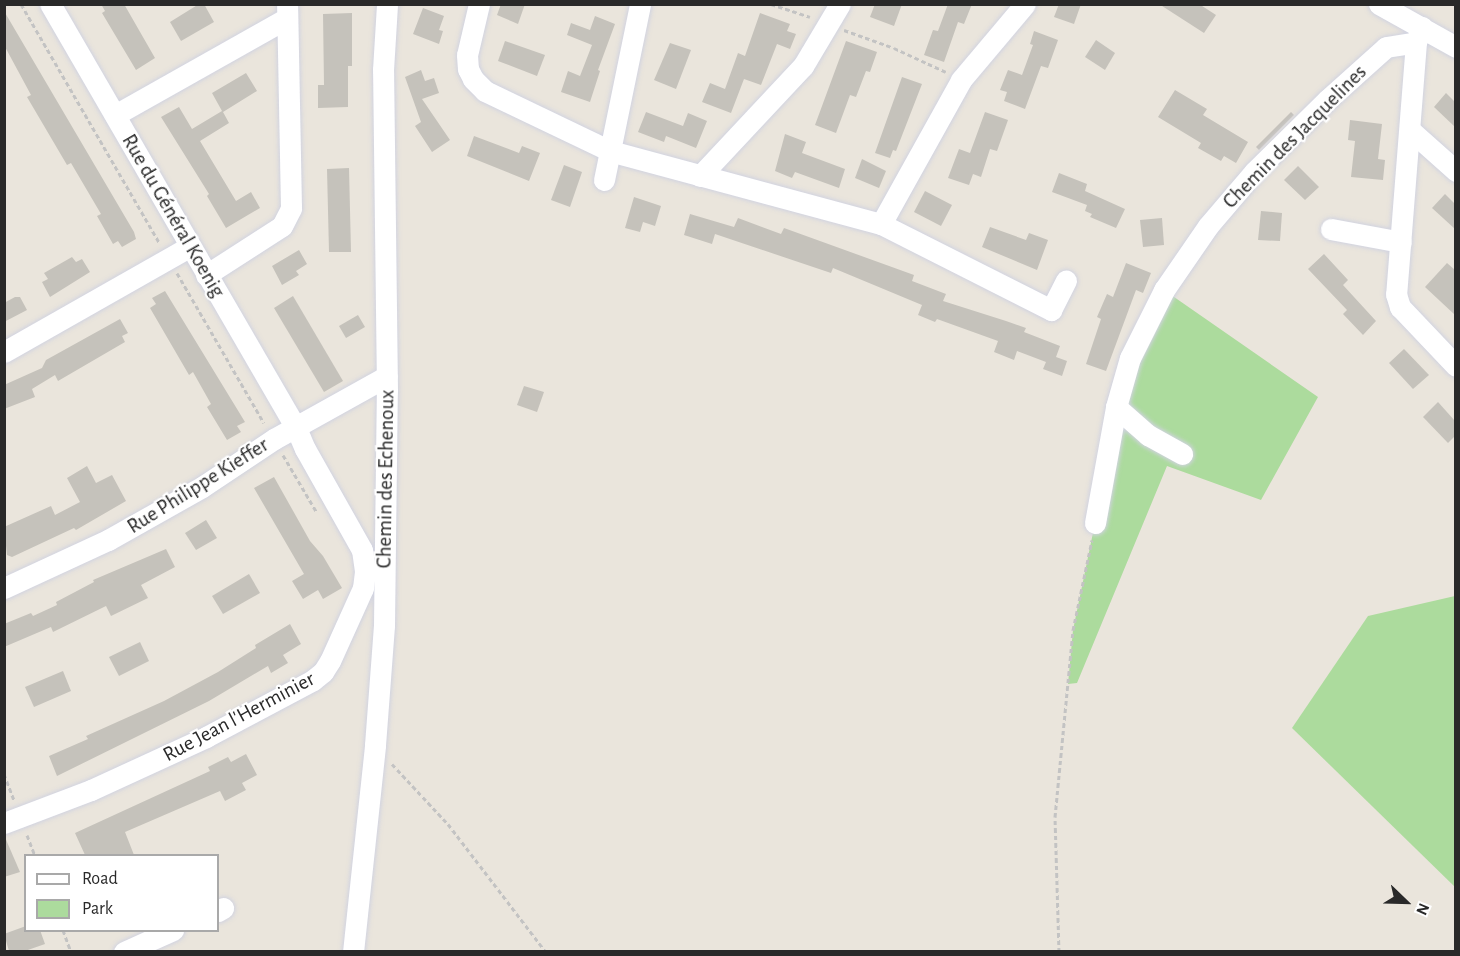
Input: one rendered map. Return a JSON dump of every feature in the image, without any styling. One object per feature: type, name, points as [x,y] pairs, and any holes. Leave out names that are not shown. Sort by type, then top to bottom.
[{"type":"street","name":"Rue du Général Koenig","points":[[50,4],[296,428]]},
{"type":"street","name":"Chemin des Echenoux","points":[[353,951],[375,746],[384,625],[387,376],[384,70],[387,4]]},
{"type":"street","points":[[479,4],[467,56],[468,69],[479,86],[610,152],[882,224],[1051,310],[1066,281]]},
{"type":"street","points":[[604,180],[640,4]]},
{"type":"street","points":[[700,176],[803,66],[840,4]]},
{"type":"street","points":[[882,224],[961,80],[1025,4]]},
{"type":"street","points":[[1380,5],[1419,34],[1455,47]]},
{"type":"street","points":[[115,115],[287,11],[291,208],[282,226],[206,275]]},
{"type":"street","points":[[1419,34],[1396,294],[1400,307],[1455,366]]},
{"type":"street","name":"Chemin des Jacquelines","points":[[1095,523],[1116,407],[1130,358],[1164,290],[1208,226],[1254,172],[1386,47],[1419,34]]},
{"type":"street","points":[[1410,130],[1455,171]]},
{"type":"street","points":[[1331,229],[1401,242]]},
{"type":"street","points":[[4,352],[189,247]]},
{"type":"street","name":"Rue Philippe Kieffer","points":[[4,588],[118,535],[202,486],[274,439],[387,376]]},
{"type":"street","points":[[1116,407],[1148,435],[1182,454]]},
{"type":"street","name":"Rue Jean l'Herminier","points":[[4,823],[92,790],[206,737],[323,672],[363,588],[365,571],[362,550],[305,450],[296,428]]},
{"type":"street","points":[[124,951],[168,932]]},
{"type":"path","points":[[21,4],[320,517]]},
{"type":"path","points":[[771,4],[898,49],[961,80]]},
{"type":"path","points":[[1059,951],[1055,817],[1072,630],[1095,523]]},
{"type":"path","points":[[375,746],[448,824],[546,951]]},
{"type":"path","points":[[64,932],[71,951]]},
{"type":"green space","points":[[1164,290],[1318,397],[1261,500],[1167,466],[1077,683],[1068,684],[1073,630],[1107,451]]},
{"type":"green space","points":[[1456,596],[1455,887],[1292,728],[1368,616]]},
{"type":"building","points":[[101,4],[124,4],[155,58],[136,70],[102,13],[105,11]]},
{"type":"building","points":[[199,4],[204,4],[214,22],[181,41],[170,22]]},
{"type":"building","points":[[501,4],[525,4],[518,24],[497,15]]},
{"type":"building","points":[[875,4],[902,4],[894,26],[870,17]]},
{"type":"building","points":[[948,4],[972,4],[964,24],[958,22],[944,62],[924,55],[933,30],[938,31]]},
{"type":"building","points":[[1059,4],[1081,4],[1074,24],[1054,17]]},
{"type":"building","points":[[1159,4],[1199,4],[1216,15],[1204,33]]},
{"type":"building","points":[[423,8],[444,16],[439,30],[443,31],[439,44],[413,34]]},
{"type":"building","points":[[4,11],[134,232],[136,239],[122,247],[118,241],[113,244],[97,216],[101,214],[71,163],[67,165],[27,97],[31,95],[4,45]]},
{"type":"building","points":[[352,13],[352,66],[348,66],[348,107],[318,108],[318,85],[324,85],[323,14]]},
{"type":"building","points":[[760,13],[790,24],[787,31],[796,34],[790,49],[777,44],[761,85],[744,79],[731,113],[702,102],[710,83],[725,89],[738,53],[745,56]]},
{"type":"building","points":[[595,16],[615,24],[598,70],[600,71],[590,102],[561,92],[568,71],[580,76],[592,45],[567,35],[571,23],[590,30]]},
{"type":"building","points":[[1034,31],[1058,40],[1048,68],[1041,66],[1025,109],[1004,101],[1007,92],[1000,90],[1008,70],[1022,75],[1033,45],[1030,44]]},
{"type":"building","points":[[1096,40],[1115,53],[1105,70],[1085,57]]},
{"type":"building","points":[[505,41],[545,55],[537,76],[498,61]]},
{"type":"building","points":[[846,41],[877,52],[870,72],[866,71],[856,97],[850,95],[836,133],[815,125]]},
{"type":"building","points":[[670,43],[691,50],[676,89],[654,80]]},
{"type":"building","points":[[421,70],[425,81],[434,78],[439,93],[422,99],[450,140],[432,152],[415,126],[421,122],[405,77]]},
{"type":"building","points":[[246,73],[257,91],[223,112],[229,123],[200,141],[236,201],[251,192],[260,208],[226,228],[207,196],[209,194],[161,117],[179,107],[192,129],[222,111],[212,93]]},
{"type":"building","points":[[902,77],[922,84],[896,151],[893,150],[890,158],[875,153]]},
{"type":"building","points":[[1175,90],[1207,109],[1203,115],[1248,142],[1236,163],[1224,156],[1221,161],[1198,148],[1201,143],[1158,117]]},
{"type":"building","points":[[1446,93],[1455,102],[1455,127],[1434,107]]},
{"type":"building","points":[[646,112],[683,126],[688,113],[707,121],[696,148],[666,136],[664,142],[638,132]]},
{"type":"building","points":[[985,112],[1008,120],[997,151],[990,149],[981,177],[973,174],[969,185],[948,178],[959,149],[970,153]]},
{"type":"building","points":[[1291,112],[1294,115],[1259,150],[1256,147]]},
{"type":"building","points":[[1350,120],[1382,124],[1378,159],[1385,160],[1383,180],[1351,177],[1355,141],[1348,140]]},
{"type":"building","points":[[785,134],[806,142],[802,153],[845,169],[839,188],[795,172],[792,178],[775,171]]},
{"type":"building","points":[[474,136],[519,153],[522,146],[540,153],[529,181],[467,156]]},
{"type":"building","points":[[862,159],[886,171],[879,188],[855,178]]},
{"type":"building","points":[[564,165],[582,172],[570,207],[551,200]]},
{"type":"building","points":[[1298,166],[1319,187],[1305,200],[1284,180]]},
{"type":"building","points":[[349,168],[351,252],[329,252],[327,169]]},
{"type":"building","points":[[1059,173],[1087,184],[1085,191],[1125,209],[1116,228],[1090,217],[1092,214],[1085,211],[1087,205],[1052,192]]},
{"type":"building","points":[[925,191],[952,205],[941,226],[914,212]]},
{"type":"building","points":[[1445,194],[1455,204],[1455,229],[1432,208]]},
{"type":"building","points":[[634,197],[661,206],[655,226],[643,222],[640,232],[625,228]]},
{"type":"building","points":[[1261,211],[1282,213],[1280,241],[1258,240]]},
{"type":"building","points":[[690,214],[734,227],[738,218],[781,234],[784,228],[914,275],[912,281],[946,294],[943,301],[1026,328],[1024,332],[1060,346],[1056,357],[1067,361],[1062,376],[1043,369],[1046,362],[1017,351],[1014,360],[994,352],[998,341],[937,319],[935,322],[918,315],[922,305],[833,268],[831,273],[715,234],[712,244],[684,235]]},
{"type":"building","points":[[1162,218],[1164,245],[1143,247],[1140,220]]},
{"type":"building","points":[[990,227],[1026,240],[1029,233],[1048,240],[1037,270],[982,247]]},
{"type":"building","points":[[299,250],[307,264],[296,271],[299,275],[282,285],[272,266]]},
{"type":"building","points":[[1324,254],[1348,280],[1343,285],[1376,321],[1363,335],[1343,314],[1347,310],[1308,269]]},
{"type":"building","points":[[72,257],[76,262],[82,259],[90,272],[50,297],[42,282],[48,279],[44,273]]},
{"type":"building","points":[[1126,263],[1151,273],[1143,293],[1136,290],[1106,371],[1086,364],[1101,319],[1097,317],[1107,294],[1113,297]]},
{"type":"building","points":[[1447,263],[1455,270],[1455,315],[1425,287]]},
{"type":"building","points":[[165,291],[245,422],[237,426],[241,432],[227,440],[207,407],[211,404],[193,372],[189,375],[150,308],[156,304],[152,298]]},
{"type":"building","points":[[293,296],[343,381],[324,392],[274,308]]},
{"type":"building","points":[[20,297],[27,310],[4,322],[4,303]]},
{"type":"building","points":[[358,315],[365,327],[346,338],[339,326]]},
{"type":"building","points":[[120,319],[128,333],[122,336],[125,342],[58,381],[55,375],[32,389],[35,397],[4,409],[4,385],[42,368],[46,360]]},
{"type":"building","points":[[1404,349],[1429,375],[1413,389],[1389,363]]},
{"type":"building","points":[[524,386],[544,392],[537,412],[517,405]]},
{"type":"building","points":[[1438,402],[1455,421],[1455,436],[1448,443],[1423,417]]},
{"type":"building","points":[[87,466],[96,483],[112,475],[126,501],[76,530],[74,528],[12,557],[7,555],[4,527],[51,506],[55,515],[80,502],[67,478]]},
{"type":"building","points":[[274,477],[310,541],[323,556],[342,588],[323,599],[318,590],[303,599],[292,581],[304,574],[254,488]]},
{"type":"building","points":[[206,520],[217,538],[196,550],[185,533]]},
{"type":"building","points":[[166,549],[175,567],[141,585],[148,598],[111,616],[106,606],[53,632],[51,627],[4,647],[4,624],[31,613],[33,616],[57,605],[56,602],[94,582],[93,580]]},
{"type":"building","points":[[249,574],[260,593],[223,614],[212,596]]},
{"type":"building","points":[[290,624],[301,644],[283,655],[288,663],[271,673],[268,666],[209,701],[57,776],[49,756],[88,739],[86,736],[164,701],[218,672],[256,648],[255,645]]},
{"type":"building","points":[[140,642],[149,661],[119,676],[109,657]]},
{"type":"building","points":[[63,671],[71,691],[34,707],[25,687]]},
{"type":"building","points":[[246,754],[257,775],[242,783],[246,790],[225,801],[220,791],[125,832],[134,854],[85,854],[75,833],[210,771],[208,767],[228,757],[231,762]]},
{"type":"building","points":[[4,835],[20,872],[4,877]]},
{"type":"building","points":[[24,927],[24,932],[41,932],[45,944],[25,951],[9,951],[4,934]]}]
